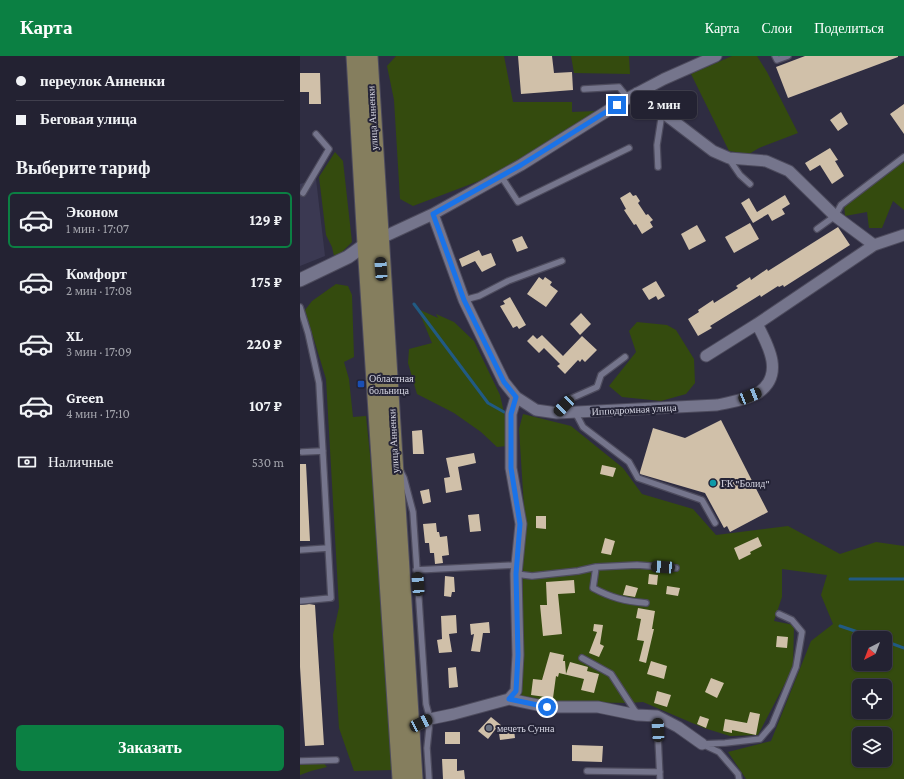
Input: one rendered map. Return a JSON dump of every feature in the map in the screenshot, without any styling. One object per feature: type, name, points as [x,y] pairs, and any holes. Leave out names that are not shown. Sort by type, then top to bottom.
[{"type":"main road","name":"улица Анненки","points":[[355,56],[394,462],[414,779]]},
{"type":"main road","name":"улица Анненки","points":[[369,56],[373,241],[401,779]]},
{"type":"street","points":[[300,280],[348,258],[373,241],[433,214],[521,165],[632,95],[716,56]]},
{"type":"street","points":[[632,95],[662,112],[713,151],[729,158],[766,160],[789,171],[835,216],[874,245]]},
{"type":"street","name":"Ипподромная улица","points":[[433,214],[464,300],[504,382],[516,397],[536,410],[557,413],[717,405],[741,400],[758,393],[768,384],[772,374],[771,354],[757,324]]},
{"type":"street","points":[[706,356],[757,324],[874,245],[904,234]]},
{"type":"street","points":[[509,699],[516,691],[518,669],[516,569],[520,524],[511,468],[511,414],[516,397]]},
{"type":"street","points":[[411,728],[430,719],[509,699],[547,707],[598,707],[637,715],[657,716],[678,727],[702,744]]},
{"type":"lane","points":[[775,56],[778,60],[788,56]]},
{"type":"lane","points":[[584,89],[619,87],[632,95]]},
{"type":"lane","points":[[658,166],[657,145],[662,112]]},
{"type":"lane","points":[[303,193],[329,149],[316,134]]},
{"type":"lane","points":[[501,176],[518,202],[629,148]]},
{"type":"lane","points":[[817,230],[835,216],[841,205],[904,157]]},
{"type":"lane","points":[[729,158],[740,174],[750,184]]},
{"type":"lane","points":[[464,300],[479,296],[508,281],[562,261]]},
{"type":"lane","points":[[300,307],[308,333],[319,383],[331,598],[300,601]]},
{"type":"lane","points":[[557,413],[570,399],[597,387],[601,375],[625,357]]},
{"type":"lane","points":[[575,412],[583,427],[629,462],[638,478],[702,500],[715,523]]},
{"type":"lane","points":[[302,452],[323,451]]},
{"type":"lane","points":[[394,462],[404,478],[413,512],[426,704],[430,719],[427,748],[429,779]]},
{"type":"lane","points":[[300,550],[328,548]]},
{"type":"lane","points":[[416,570],[516,569],[532,576],[578,571],[596,567],[637,565],[676,568]]},
{"type":"lane","points":[[596,567],[593,588],[609,596],[626,601],[646,603]]},
{"type":"lane","points":[[702,744],[760,739],[772,725],[796,667],[802,632],[792,620],[779,614]]},
{"type":"lane","points":[[582,658],[611,674],[637,715]]},
{"type":"lane","points":[[657,716],[660,779]]},
{"type":"lane","points":[[702,744],[720,752],[738,774],[739,779]]},
{"type":"lane","points":[[300,761],[336,760]]},
{"type":"lane","points":[[588,771],[660,772]]},
{"type":"shaded area","points":[[316,179],[325,256],[300,266],[300,184]]},
{"type":"green space","points":[[396,56],[504,56],[513,102],[572,102],[572,112],[596,111],[521,165],[413,206],[400,199],[394,100],[387,66]]},
{"type":"green space","points":[[571,56],[629,56],[630,74],[574,73]]},
{"type":"green space","points":[[732,56],[757,56],[767,72],[798,133],[759,148],[749,154],[729,151],[691,74]]},
{"type":"green space","points":[[335,152],[343,161],[352,242],[339,255],[334,256],[332,247],[326,235],[319,177]]},
{"type":"green space","points":[[904,160],[904,210],[893,201],[882,228],[869,228],[867,212],[845,216],[844,203]]},
{"type":"green space","points":[[336,284],[348,286],[352,295],[354,357],[344,362],[349,379],[353,417],[366,416],[379,542],[392,770],[354,771],[339,728],[333,635],[339,607],[326,379],[305,310],[312,301]]},
{"type":"green space","points":[[418,309],[438,318],[436,314],[454,322],[474,341],[500,395],[505,417],[507,446],[497,447],[481,432],[454,413],[417,394],[408,363],[409,349],[432,343]]},
{"type":"green space","points":[[637,322],[667,325],[676,330],[694,359],[695,383],[686,394],[661,401],[622,397],[609,386],[636,352],[629,331]]},
{"type":"green space","points":[[523,414],[571,426],[623,468],[642,494],[693,509],[716,535],[788,526],[840,554],[876,542],[904,546],[904,779],[746,779],[728,752],[771,741],[811,641],[833,624],[821,595],[827,575],[782,569],[782,597],[774,621],[794,625],[793,668],[758,735],[730,736],[704,728],[643,702],[571,702],[521,698],[524,507],[519,429]]},
{"type":"green space","points":[[321,760],[327,767],[300,775],[300,761]]},
{"type":"building","points":[[518,56],[552,56],[554,73],[572,72],[573,90],[521,94]]},
{"type":"building","points":[[805,56],[898,57],[788,98],[776,67]]},
{"type":"building","points":[[300,73],[320,73],[321,104],[309,104],[309,92],[300,92]]},
{"type":"building","points":[[904,104],[904,134],[890,114]]},
{"type":"building","points":[[841,112],[848,124],[838,131],[830,120]]},
{"type":"building","points":[[830,148],[838,160],[835,161],[844,176],[832,184],[820,165],[810,171],[805,163]]},
{"type":"building","points":[[630,192],[633,196],[636,195],[640,201],[638,203],[646,215],[648,214],[653,220],[650,222],[653,227],[642,234],[624,210],[626,209],[620,198]]},
{"type":"building","points":[[785,195],[790,204],[782,209],[785,214],[772,221],[768,214],[753,223],[741,203],[749,198],[757,212]]},
{"type":"building","points":[[750,223],[759,239],[734,253],[725,237]]},
{"type":"building","points":[[697,225],[706,241],[689,250],[681,234]]},
{"type":"building","points":[[838,227],[850,245],[784,287],[783,285],[778,286],[761,297],[760,295],[710,326],[712,328],[698,336],[688,319],[699,312],[698,310],[713,300],[714,303],[738,288],[736,286],[750,277],[751,280],[767,269],[768,271]]},
{"type":"building","points":[[522,236],[528,248],[517,252],[512,240]]},
{"type":"building","points":[[479,250],[482,256],[491,253],[496,265],[482,272],[475,261],[462,267],[459,259]]},
{"type":"building","points":[[539,277],[543,280],[545,277],[552,282],[550,285],[558,291],[546,307],[527,294]]},
{"type":"building","points":[[656,281],[665,296],[658,300],[656,296],[649,300],[642,289]]},
{"type":"building","points":[[510,297],[526,325],[519,329],[517,326],[513,328],[500,306],[505,304],[503,301]]},
{"type":"building","points":[[581,313],[591,324],[580,335],[570,324]]},
{"type":"building","points":[[533,335],[537,339],[542,335],[563,356],[582,336],[597,350],[585,362],[582,359],[580,362],[578,360],[565,374],[557,366],[560,364],[544,348],[539,353],[527,341]]},
{"type":"building","name":"ГК \"Болид\"","points":[[721,420],[768,512],[730,532],[727,526],[724,528],[705,493],[640,474],[653,428],[685,438]]},
{"type":"building","points":[[422,430],[424,454],[413,454],[412,431]]},
{"type":"building","points":[[474,453],[476,463],[458,467],[462,490],[446,493],[444,478],[450,477],[446,458]]},
{"type":"building","points":[[300,464],[306,464],[310,541],[300,541]]},
{"type":"building","points":[[602,465],[616,468],[613,477],[600,474]]},
{"type":"building","points":[[429,489],[431,502],[423,504],[420,491]]},
{"type":"building","points":[[479,514],[481,531],[470,532],[468,515]]},
{"type":"building","points":[[536,516],[546,516],[546,529],[536,528]]},
{"type":"building","points":[[436,523],[437,532],[439,532],[440,537],[447,536],[449,555],[442,556],[443,563],[435,564],[434,553],[430,553],[429,543],[425,543],[423,524]]},
{"type":"building","points":[[758,537],[762,546],[739,560],[734,548]]},
{"type":"building","points":[[605,538],[615,541],[611,555],[601,553]]},
{"type":"building","points":[[649,574],[658,575],[657,585],[648,584]]},
{"type":"building","points":[[445,576],[454,577],[455,592],[452,592],[451,597],[444,596]]},
{"type":"building","points":[[574,580],[575,593],[558,594],[562,634],[543,636],[540,605],[547,605],[546,582]]},
{"type":"building","points":[[626,585],[638,588],[635,597],[623,595]]},
{"type":"building","points":[[667,586],[680,588],[678,596],[666,594]]},
{"type":"building","points":[[300,605],[315,605],[324,745],[305,746],[300,667]]},
{"type":"building","points":[[638,608],[655,611],[652,629],[654,629],[646,663],[639,661],[644,641],[637,640],[641,619],[636,618]]},
{"type":"building","points":[[456,615],[457,633],[449,634],[452,652],[439,653],[437,640],[442,639],[441,616]]},
{"type":"building","points":[[489,622],[490,633],[483,633],[480,652],[471,651],[474,634],[471,635],[470,624]]},
{"type":"building","points":[[594,624],[603,625],[600,644],[604,646],[599,657],[589,653],[597,632],[593,631]]},
{"type":"building","points":[[777,636],[788,637],[787,648],[776,647]]},
{"type":"building","points":[[550,652],[564,655],[563,661],[565,661],[566,674],[570,662],[588,667],[587,671],[599,674],[594,693],[581,690],[584,679],[559,673],[558,677],[556,676],[553,698],[531,695],[533,679],[542,680]]},
{"type":"building","points":[[651,661],[667,666],[664,679],[647,674]]},
{"type":"building","points":[[456,667],[458,687],[449,688],[448,668]]},
{"type":"building","points":[[711,678],[724,683],[717,698],[705,692]]},
{"type":"building","points":[[657,691],[671,695],[667,707],[654,703]]},
{"type":"building","points":[[750,712],[760,714],[756,735],[732,730],[732,733],[723,731],[725,719],[747,723]]},
{"type":"building","points":[[700,716],[709,719],[706,728],[697,724]]},
{"type":"building","points":[[491,717],[507,730],[514,730],[515,738],[500,740],[498,726],[488,739],[478,731]]},
{"type":"building","points":[[445,732],[460,732],[460,744],[445,744]]},
{"type":"building","points":[[572,745],[603,746],[602,762],[572,761]]},
{"type":"building","points":[[442,759],[457,759],[457,771],[464,770],[465,779],[443,779]]},
{"type":"waterway","points":[[414,304],[488,403],[504,412]]},
{"type":"waterway","points":[[850,579],[904,579]]},
{"type":"waterway","points":[[840,626],[855,631]]},
{"type":"waterway","points":[[892,644],[904,648]]},
{"type":"place","name":"Областная больница","points":[[361,384]]},
{"type":"place","name":"ГК \"Болид\"","points":[[713,483]]},
{"type":"place","name":"мечеть Сунна","points":[[489,728]]},
{"type":"route","points":[[547,707],[509,699],[516,691],[518,655],[516,565],[520,524],[511,468],[511,414],[516,397],[504,382],[464,300],[433,214],[521,165],[617,105]]}]
